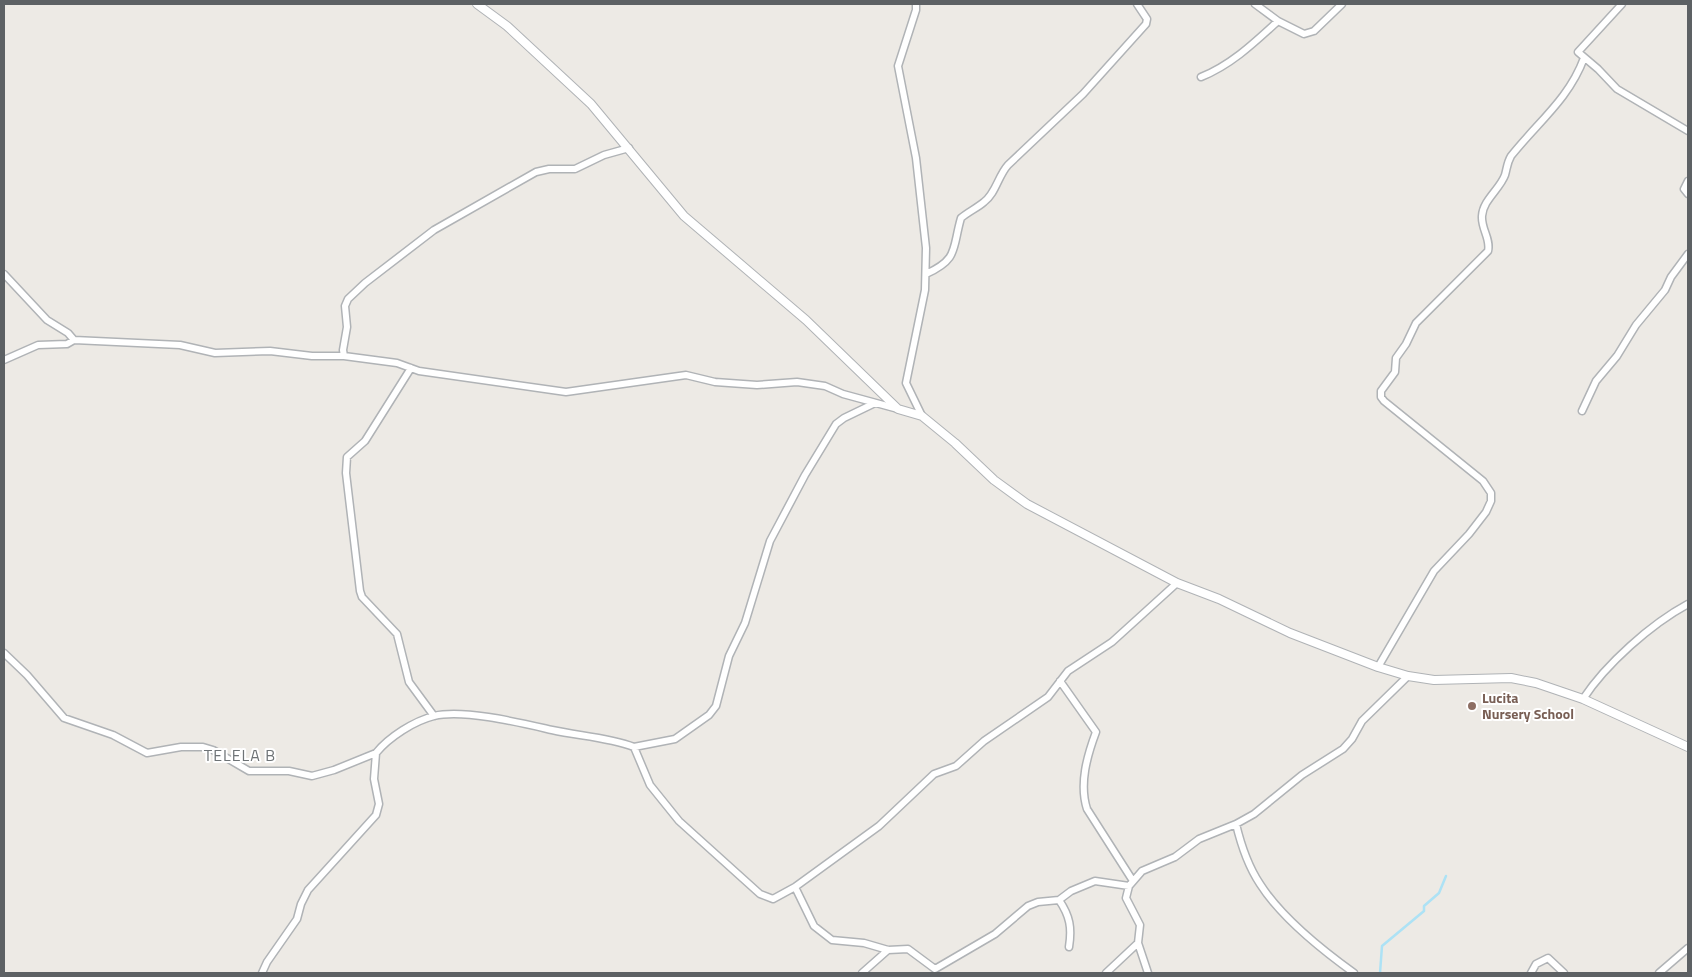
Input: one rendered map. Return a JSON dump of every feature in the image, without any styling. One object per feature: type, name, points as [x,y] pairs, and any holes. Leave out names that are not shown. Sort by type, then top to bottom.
[{"type":"street","points":[[477,4],[497,18],[591,104],[684,216],[806,320],[898,409]]},
{"type":"street","points":[[916,4],[914,19],[898,66],[916,158],[926,248],[926,274],[906,383],[922,416]]},
{"type":"street","points":[[926,274],[940,268],[951,258],[961,218],[985,202],[996,186],[999,175],[1008,165],[1083,94],[1146,24],[1147,18],[1137,4]]},
{"type":"street","points":[[1255,4],[1298,33],[1309,33],[1342,4]]},
{"type":"street","points":[[1622,4],[1578,52],[1598,69],[1617,90],[1688,131]]},
{"type":"street","points":[[1201,77],[1216,71],[1250,47],[1278,21]]},
{"type":"street","points":[[1378,667],[1434,571],[1469,534],[1486,512],[1491,501],[1491,493],[1483,481],[1384,401],[1381,397],[1382,391],[1395,372],[1396,358],[1406,344],[1416,323],[1488,251],[1488,243],[1482,224],[1484,207],[1505,175],[1506,166],[1511,156],[1561,100],[1579,72],[1584,58]]},
{"type":"street","points":[[344,356],[342,350],[347,327],[345,306],[348,299],[434,230],[536,172],[549,169],[575,169],[604,155],[629,148]]},
{"type":"street","points":[[1688,181],[1684,189],[1688,194]]},
{"type":"street","points":[[1582,411],[1596,381],[1617,356],[1636,325],[1665,290],[1671,277],[1688,254]]},
{"type":"street","points":[[4,274],[47,320],[68,333],[74,340]]},
{"type":"street","points":[[4,360],[38,345],[67,344],[74,340],[180,345],[215,353],[270,351],[312,356],[344,356],[383,360],[411,368],[566,392],[686,375],[715,382],[757,385],[797,382],[825,386],[843,394],[922,416],[955,443],[994,480],[1027,504],[1177,583],[1219,599],[1298,636],[1378,667],[1408,676],[1434,680],[1492,678],[1524,680],[1583,699],[1688,747]]},
{"type":"street","points":[[411,368],[365,441],[347,457],[346,473],[362,597],[397,634],[409,682],[434,716]]},
{"type":"street","points":[[4,653],[27,675],[64,718],[112,735],[146,753],[181,747],[203,747],[213,750],[249,771],[289,771],[312,776],[334,770],[376,752],[405,730],[434,716],[508,720],[620,742],[634,747],[675,739],[709,716],[716,706],[729,656],[745,622],[770,541],[791,500],[836,424],[875,403]]},
{"type":"street","points":[[634,747],[650,785],[679,821],[734,872],[766,898],[774,900],[879,826],[934,774],[956,766],[984,742],[1048,697],[1068,671],[1112,642],[1177,583]]},
{"type":"street","points":[[1583,699],[1595,681],[1611,664],[1674,612],[1688,604]]},
{"type":"street","points":[[1148,973],[1138,943],[1140,925],[1126,898],[1131,884],[1142,871],[1175,857],[1199,839],[1236,824],[1260,809],[1302,775],[1343,749],[1352,739],[1362,721],[1396,690],[1408,676]]},
{"type":"street","points":[[1060,681],[1096,732],[1083,780],[1083,797],[1087,809],[1131,884]]},
{"type":"street","points":[[262,973],[267,962],[297,919],[301,904],[308,890],[376,815],[378,804],[374,779],[376,752]]},
{"type":"street","points":[[1236,824],[1242,848],[1265,890],[1324,950],[1354,973]]},
{"type":"street","points":[[795,887],[814,926],[824,935],[835,941],[864,943],[888,950],[908,949],[935,969],[995,934],[1028,906],[1038,902],[1059,900],[1071,891],[1095,881],[1131,884]]},
{"type":"street","points":[[1059,900],[1070,920],[1072,931],[1069,947]]},
{"type":"street","points":[[1106,973],[1138,943]]},
{"type":"street","points":[[1659,973],[1688,948]]},
{"type":"street","points":[[862,973],[888,950]]},
{"type":"street","points":[[1531,973],[1536,964],[1548,958],[1564,973]]},
{"type":"waterway","points":[[1380,973],[1382,946],[1424,911],[1424,906],[1439,893],[1446,876]]},
{"type":"place","name":"Lucita Nursery School","points":[[1472,706]]},
{"type":"district","name":"TELELA B","points":[[240,755]]}]
